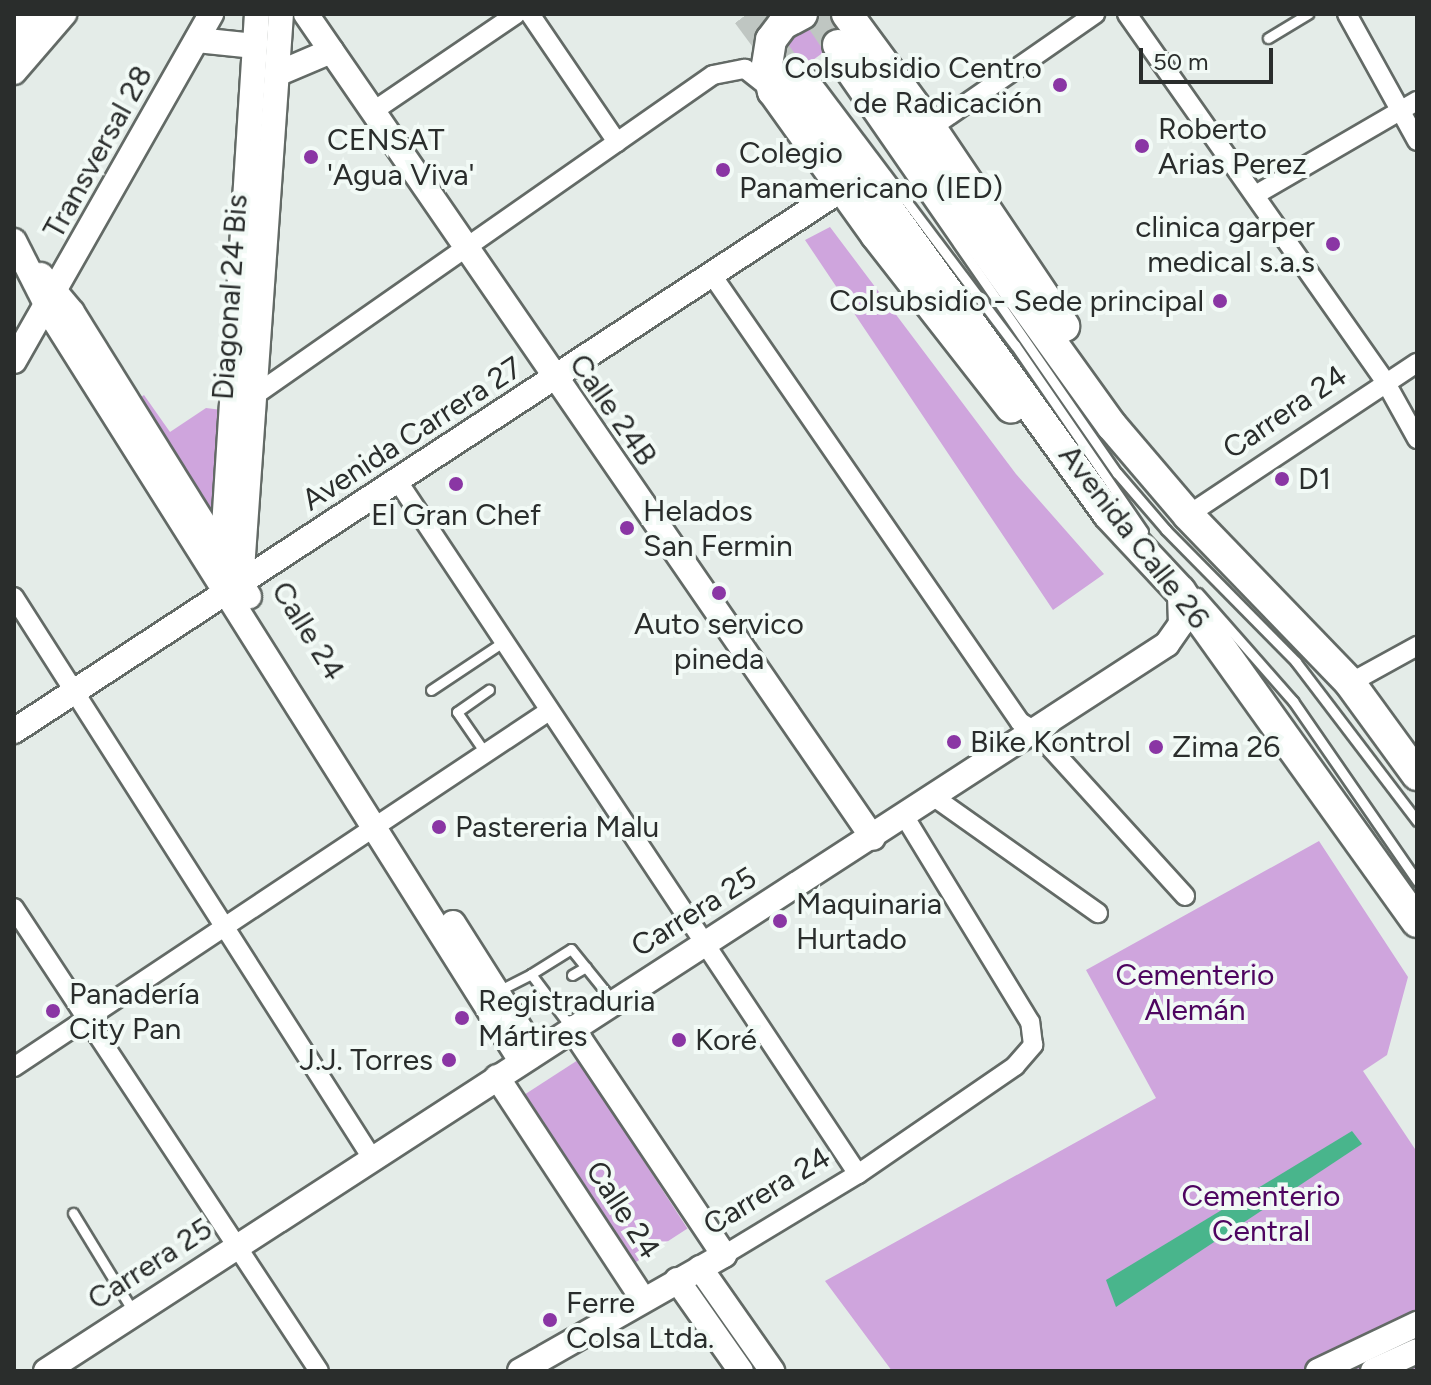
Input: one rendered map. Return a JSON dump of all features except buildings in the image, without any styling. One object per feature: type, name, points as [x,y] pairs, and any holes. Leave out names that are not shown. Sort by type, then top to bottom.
[{"type":"highway","points":[[24,44],[33,14]]},
{"type":"main road","points":[[802,14],[783,24],[771,40],[767,66],[791,78],[842,189],[1012,410],[1109,515]]},
{"type":"main road","points":[[841,31],[931,128],[1188,515]]},
{"type":"main road","name":"Avenida Calle 26","points":[[841,31],[1112,426],[1188,515],[1350,683],[1417,775]]},
{"type":"main road","name":"Avenida Calle 26","points":[[791,78],[1109,515],[1180,591],[1417,922]]},
{"type":"street","points":[[14,70],[24,44],[64,14]]},
{"type":"street","name":"Transversal 28","points":[[14,361],[52,299],[211,14]]},
{"type":"street","name":"Diagonal 24 Bis","points":[[223,552],[257,14]]},
{"type":"street","name":"Diagonal 24 Bis","points":[[229,586],[255,394],[281,14]]},
{"type":"street","name":"Calle 24B","points":[[306,14],[554,381],[873,838]]},
{"type":"street","points":[[372,112],[516,14]]},
{"type":"street","points":[[530,14],[617,142]]},
{"type":"street","points":[[931,128],[1095,14]]},
{"type":"street","points":[[1127,14],[1257,194],[1386,383],[1417,439]]},
{"type":"street","points":[[1347,14],[1417,141]]},
{"type":"street","points":[[197,40],[255,46]]},
{"type":"street","points":[[277,74],[331,51]]},
{"type":"street","points":[[232,411],[724,69],[791,78]]},
{"type":"street","points":[[1257,194],[1417,101]]},
{"type":"street","name":"Avenida Carrera 27","points":[[14,731],[229,586],[554,381],[842,189]]},
{"type":"street","name":"Calle 24","points":[[16,245],[223,552],[229,586]]},
{"type":"street","points":[[712,275],[1020,722],[1035,731],[1185,896]]},
{"type":"street","name":"Calle 24","points":[[52,299],[229,586],[528,1057]]},
{"type":"street","name":"Carrera 24","points":[[1188,515],[1417,363]]},
{"type":"street","points":[[397,480],[858,1174]]},
{"type":"street","name":"Carrera 25","points":[[46,1371],[613,1001],[873,838],[1167,644],[1181,624],[1180,591]]},
{"type":"street","points":[[14,597],[372,1158]]},
{"type":"street","points":[[1350,683],[1417,646]]},
{"type":"street","points":[[14,1067],[382,826],[549,711]]},
{"type":"street","points":[[934,797],[1098,913]]},
{"type":"street","name":"Carrera 24","points":[[521,1371],[858,1174],[1015,1066],[1033,1045],[1030,1022],[905,817]]},
{"type":"street","name":"Calle 24","points":[[382,826],[497,991],[528,1057]]},
{"type":"street","points":[[14,908],[319,1371]]},
{"type":"street","name":"Calle 24","points":[[572,1028],[724,1255]]},
{"type":"street","name":"Calle 24","points":[[497,1077],[642,1298]]},
{"type":"street","name":"Calle 24","points":[[700,1268],[772,1371]]},
{"type":"street","name":"Calle 24","points":[[677,1280],[741,1371]]},
{"type":"street","points":[[1318,1371],[1417,1324]]},
{"type":"street","points":[[1373,1371],[1417,1351]]},
{"type":"lane","points":[[1268,38],[1308,14]]},
{"type":"lane","points":[[841,31],[1117,473],[1166,530],[1296,662],[1417,821]]},
{"type":"lane","points":[[791,78],[1015,345],[1150,542],[1293,701],[1417,881]]},
{"type":"lane","points":[[431,690],[503,642]]},
{"type":"lane","points":[[486,754],[457,712],[489,690]]},
{"type":"lane","points":[[497,991],[571,949],[613,1001]]},
{"type":"lane","points":[[572,975],[586,967]]},
{"type":"lane","points":[[531,974],[572,1028]]},
{"type":"lane","points":[[544,992],[554,986]]},
{"type":"lane","points":[[73,1213],[134,1313]]},
{"type":"green space","points":[[811,15],[830,17],[853,31],[777,86],[773,58]]},
{"type":"green space","points":[[830,227],[1016,474],[1104,574],[1053,610],[805,240]]},
{"type":"green space","points":[[144,395],[170,432],[206,408],[222,410],[213,516],[135,401]]},
{"type":"green space","name":"Cementerio Central","points":[[1319,841],[1408,977],[1387,1055],[1363,1071],[1417,1152],[1417,1371],[892,1371],[825,1281],[1156,1098],[1086,970]]},
{"type":"green space","points":[[578,1060],[687,1229],[634,1263],[524,1095]]},
{"type":"shaded area","points":[[1352,1131],[1362,1144],[1116,1307],[1106,1280]]},
{"type":"tunnel","points":[[747,14],[784,64]]},
{"type":"tunnel","points":[[817,14],[838,45]]},
{"type":"place","name":"Colsubsidio Centro de Radicación","points":[[1060,85]]},
{"type":"place","name":"Roberto Arias Perez","points":[[1142,146]]},
{"type":"place","name":"CENSAT 'Agua Viva'","points":[[311,157]]},
{"type":"place","name":"Colegio Panamericano (IED)","points":[[723,170]]},
{"type":"place","name":"clinica garper medical s.a.s","points":[[1333,244]]},
{"type":"place","name":"Colsubsidio - Sede principal","points":[[1220,301]]},
{"type":"place","name":"D1","points":[[1282,479]]},
{"type":"place","name":"El Gran Chef","points":[[456,484]]},
{"type":"place","name":"Helados San Fermin","points":[[627,528]]},
{"type":"place","name":"Auto servico pineda","points":[[719,593]]},
{"type":"place","name":"Bike Kontrol","points":[[954,742]]},
{"type":"place","name":"Zima 26","points":[[1156,747]]},
{"type":"place","name":"Pastereria Malu","points":[[439,827]]},
{"type":"place","name":"Maquinaria Hurtado","points":[[780,921]]},
{"type":"place","name":"Panadería City Pan","points":[[53,1011]]},
{"type":"place","name":"Registraduria Mártires","points":[[462,1018]]},
{"type":"place","name":"Koré","points":[[679,1040]]},
{"type":"place","name":"J.J. Torres","points":[[449,1060]]},
{"type":"place","name":"Ferre Colsa Ltda.","points":[[550,1320]]},
{"type":"park label","name":"Cementerio Alemán","points":[[1195,992]]}]
